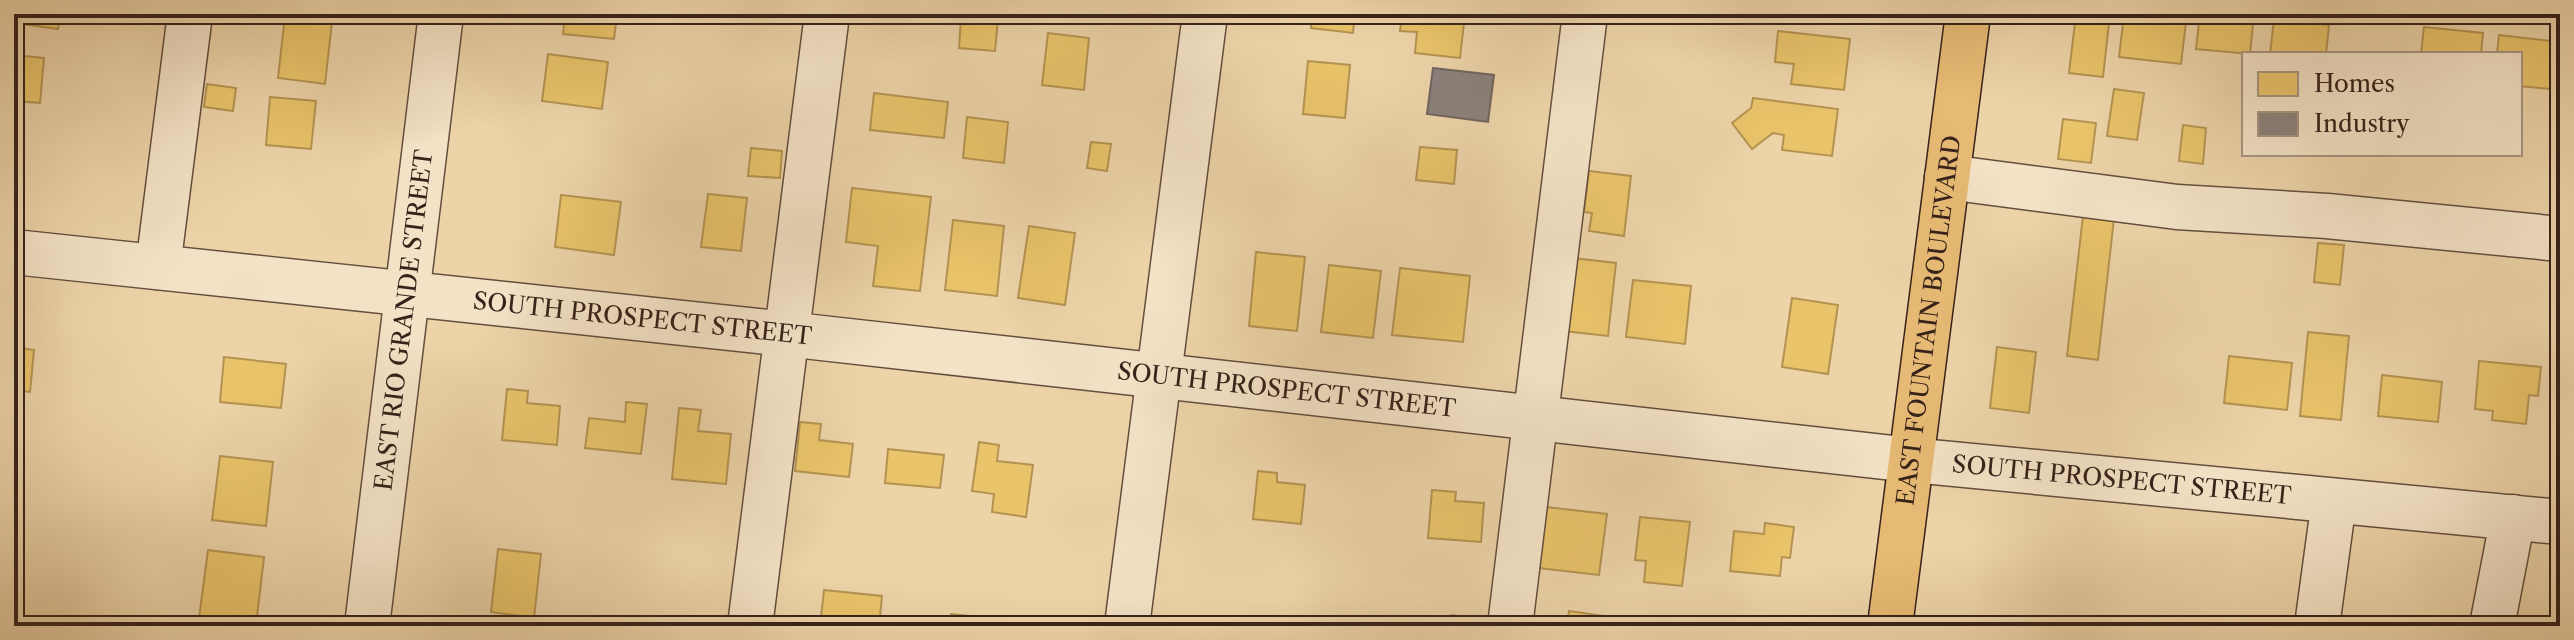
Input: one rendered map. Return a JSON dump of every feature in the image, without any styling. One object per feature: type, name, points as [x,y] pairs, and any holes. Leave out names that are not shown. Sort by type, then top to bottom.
[{"type":"main road","name":"EAST FOUNTAIN BOULEVARD","points":[[1890,626],[1968,14]]},
{"type":"street","points":[[158,267],[190,14]]},
{"type":"street","name":"EAST RIO GRANDE STREET","points":[[367,626],[441,14]]},
{"type":"street","points":[[750,626],[827,14]]},
{"type":"street","points":[[1127,626],[1205,14]]},
{"type":"street","points":[[1510,626],[1585,14]]},
{"type":"street","points":[[1947,177],[2177,207],[2327,216],[2560,239]]},
{"type":"street","name":"SOUTH PROSPECT STREET","points":[[14,252],[786,334],[1911,460],[2560,522]]},
{"type":"street","points":[[2317,626],[2334,501]]},
{"type":"street","points":[[2492,626],[2513,517]]},
{"type":"building: Homes","points":[[14,14],[60,14],[58,29],[14,23]]},
{"type":"building: Homes","points":[[565,14],[617,14],[614,39],[563,34]]},
{"type":"building: Homes","points":[[1312,14],[1355,14],[1353,33],[1311,28]]},
{"type":"building: Homes","points":[[1402,14],[1465,14],[1460,58],[1415,53],[1417,32],[1400,31]]},
{"type":"building: Homes","points":[[2076,14],[2110,14],[2103,77],[2069,73]]},
{"type":"building: Homes","points":[[2124,14],[2187,14],[2181,64],[2119,57]]},
{"type":"building: Homes","points":[[2200,14],[2254,14],[2250,52],[2196,49]]},
{"type":"building: Homes","points":[[285,16],[332,22],[325,84],[278,78]]},
{"type":"building: Homes","points":[[961,16],[998,19],[995,51],[959,48]]},
{"type":"building: Homes","points":[[2274,19],[2329,25],[2326,52],[2270,52]]},
{"type":"building: Homes","points":[[2424,27],[2483,33],[2481,52],[2421,52]]},
{"type":"building: Homes","points":[[1778,31],[1850,39],[1844,90],[1791,84],[1794,64],[1775,62]]},
{"type":"building: Homes","points":[[1048,33],[1089,38],[1084,90],[1042,85]]},
{"type":"building: Homes","points":[[2499,35],[2560,42],[2559,90],[2522,86],[2522,52],[2497,52]]},
{"type":"building: Homes","points":[[548,54],[608,62],[602,109],[542,101]]},
{"type":"building: Homes","points":[[14,55],[44,58],[40,103],[14,101]]},
{"type":"building: Homes","points":[[1308,61],[1350,65],[1345,118],[1303,114]]},
{"type":"building: Homes","points":[[207,84],[236,88],[233,111],[204,107]]},
{"type":"building: Homes","points":[[2114,89],[2144,93],[2137,140],[2107,136]]},
{"type":"building: Homes","points":[[874,93],[948,102],[944,138],[870,130]]},
{"type":"building: Homes","points":[[270,97],[316,101],[311,149],[266,145]]},
{"type":"building: Homes","points":[[1753,98],[1838,109],[1832,156],[1782,150],[1784,135],[1773,133],[1752,149],[1732,123],[1751,108]]},
{"type":"building: Homes","points":[[967,117],[1008,122],[1004,163],[963,158]]},
{"type":"building: Homes","points":[[2063,119],[2096,123],[2091,163],[2058,159]]},
{"type":"building: Homes","points":[[2183,125],[2206,128],[2203,164],[2179,161]]},
{"type":"building: Homes","points":[[1091,142],[1111,144],[1107,171],[1087,168]]},
{"type":"building: Homes","points":[[1420,147],[1457,150],[1454,184],[1416,180]]},
{"type":"building: Homes","points":[[751,148],[782,151],[780,178],[748,176]]},
{"type":"building: Homes","points":[[1589,171],[1631,176],[1624,236],[1589,231],[1592,213],[1584,212]]},
{"type":"building: Homes","points":[[852,188],[931,197],[920,291],[873,286],[878,246],[846,242]]},
{"type":"building: Homes","points":[[708,194],[747,198],[741,251],[701,247]]},
{"type":"building: Homes","points":[[561,195],[621,202],[614,255],[555,247]]},
{"type":"building: Homes","points":[[2084,207],[2115,210],[2098,360],[2067,356]]},
{"type":"building: Homes","points":[[953,220],[1004,226],[997,296],[945,290]]},
{"type":"building: Homes","points":[[1029,226],[1075,233],[1065,305],[1018,298]]},
{"type":"building: Homes","points":[[2318,243],[2344,245],[2340,285],[2314,282]]},
{"type":"building: Homes","points":[[1256,252],[1305,257],[1297,331],[1249,326]]},
{"type":"building: Homes","points":[[1573,258],[1616,263],[1608,336],[1564,331]]},
{"type":"building: Homes","points":[[1329,265],[1381,271],[1373,338],[1321,332]]},
{"type":"building: Homes","points":[[1400,268],[1470,276],[1463,342],[1392,335]]},
{"type":"building: Homes","points":[[1633,280],[1691,286],[1685,344],[1626,337]]},
{"type":"building: Homes","points":[[1792,298],[1838,305],[1828,374],[1782,367]]},
{"type":"building: Homes","points":[[2308,332],[2349,336],[2341,420],[2300,416]]},
{"type":"building: Homes","points":[[14,338],[15,347],[34,350],[30,392],[14,390]]},
{"type":"building: Homes","points":[[1997,347],[2036,352],[2029,413],[1990,408]]},
{"type":"building: Homes","points":[[2229,356],[2292,363],[2287,410],[2224,403]]},
{"type":"building: Homes","points":[[224,357],[286,364],[281,408],[220,402]]},
{"type":"building: Homes","points":[[2479,361],[2541,367],[2538,396],[2529,395],[2526,424],[2492,420],[2493,411],[2475,409]]},
{"type":"building: Homes","points":[[2382,375],[2442,382],[2438,422],[2378,416]]},
{"type":"building: Homes","points":[[507,389],[528,391],[527,403],[560,406],[557,445],[502,440]]},
{"type":"building: Homes","points":[[626,402],[647,404],[641,454],[585,448],[589,418],[625,422]]},
{"type":"building: Homes","points":[[679,408],[701,410],[698,431],[731,434],[726,484],[672,479]]},
{"type":"building: Homes","points":[[800,422],[821,424],[819,440],[853,444],[849,477],[795,471]]},
{"type":"building: Homes","points":[[979,442],[999,445],[997,461],[1033,465],[1026,517],[992,512],[994,494],[972,491]]},
{"type":"building: Homes","points":[[888,449],[944,455],[940,488],[885,483]]},
{"type":"building: Homes","points":[[220,456],[273,462],[266,526],[212,520]]},
{"type":"building: Homes","points":[[1258,471],[1277,473],[1277,482],[1305,485],[1301,524],[1253,519]]},
{"type":"building: Homes","points":[[1432,490],[1456,492],[1455,501],[1484,503],[1481,542],[1428,538]]},
{"type":"building: Homes","points":[[1546,507],[1607,514],[1599,575],[1539,568]]},
{"type":"building: Homes","points":[[1640,517],[1690,522],[1682,586],[1644,582],[1646,561],[1635,560]]},
{"type":"building: Homes","points":[[1765,523],[1794,527],[1790,558],[1782,557],[1780,576],[1730,571],[1734,531],[1764,534]]},
{"type":"building: Homes","points":[[498,549],[541,554],[534,618],[491,612]]},
{"type":"building: Homes","points":[[208,550],[264,557],[256,625],[199,618]]},
{"type":"building: Homes","points":[[824,590],[882,596],[879,626],[820,626]]},
{"type":"building: Homes","points":[[1569,611],[1604,616],[1602,626],[1567,626]]},
{"type":"building: Homes","points":[[951,614],[1018,621],[1018,626],[949,626]]},
{"type":"building: Homes","points":[[1451,615],[1481,619],[1481,626],[1450,626]]},
{"type":"building: Industry","points":[[1433,68],[1494,75],[1488,122],[1427,114]]}]
